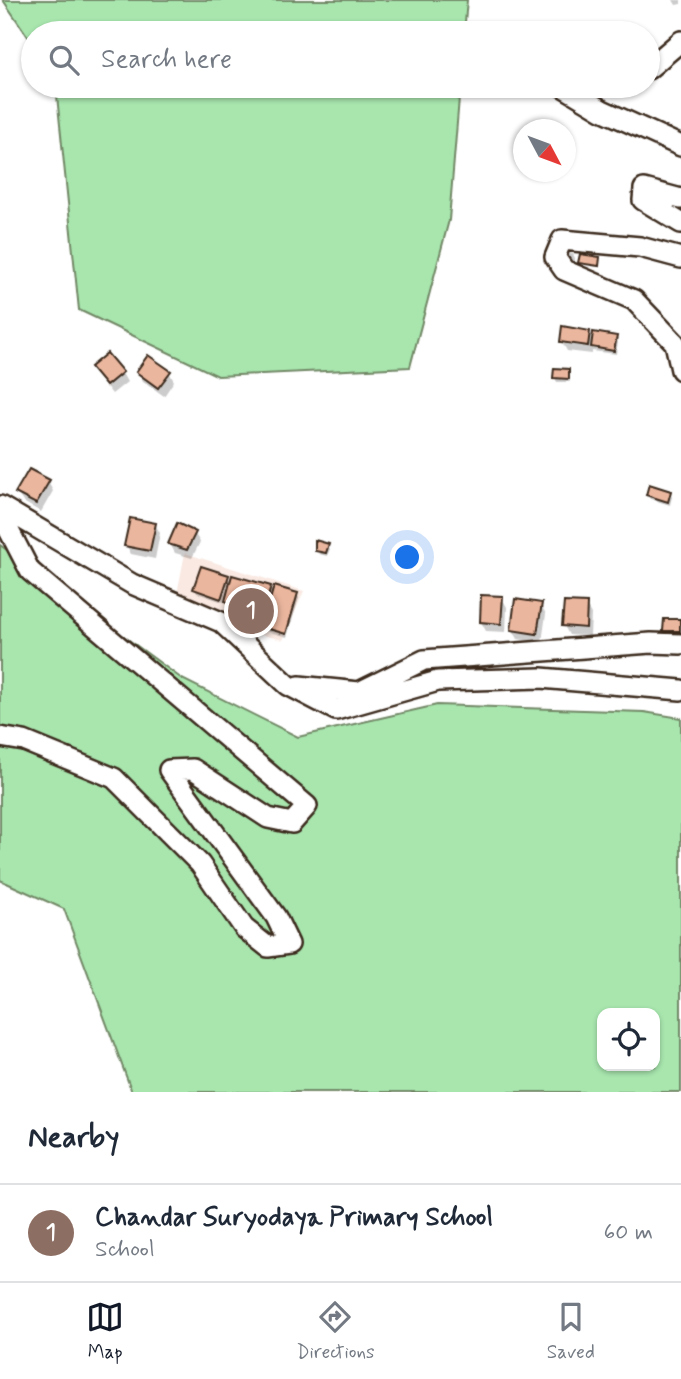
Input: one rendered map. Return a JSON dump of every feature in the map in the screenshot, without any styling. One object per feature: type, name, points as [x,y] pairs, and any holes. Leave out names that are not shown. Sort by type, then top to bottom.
[{"type":"street","points":[[660,59],[681,41]]},
{"type":"street","points":[[582,98],[681,146]]},
{"type":"street","points":[[681,199],[644,189],[643,200],[681,223]]},
{"type":"street","points":[[681,258],[640,247],[562,240],[555,257],[564,270],[634,300],[675,343],[681,370]]},
{"type":"street","points":[[0,506],[132,584],[220,622],[288,685],[336,710],[438,681],[541,678],[681,690]]},
{"type":"street","points":[[0,513],[30,571],[307,806],[292,823],[268,818],[193,769],[169,771],[276,917],[289,944],[268,947],[244,928],[200,864],[114,778],[24,741],[0,737]]},
{"type":"street","points":[[288,685],[359,692],[425,660],[651,643],[681,644]]},
{"type":"shaded area","points":[[185,553],[304,591],[283,640],[238,629],[177,594]]},
{"type":"green space","points":[[3,0],[467,0],[465,21],[21,21],[21,26]]},
{"type":"green space","points":[[57,98],[459,98],[449,220],[410,367],[218,376],[79,310]]},
{"type":"green space","points":[[0,545],[182,679],[298,737],[437,705],[644,712],[681,718],[681,1092],[132,1092],[64,909],[0,880]]},
{"type":"building","points":[[580,254],[600,257],[599,266],[578,263]]},
{"type":"building","points":[[562,326],[590,331],[588,346],[560,342]]},
{"type":"building","points":[[593,332],[617,336],[614,351],[591,347]]},
{"type":"building","points":[[107,353],[123,372],[106,386],[90,367]]},
{"type":"building","points":[[148,355],[171,371],[158,388],[136,372]]},
{"type":"building","points":[[554,368],[569,369],[569,379],[553,378]]},
{"type":"building","points":[[29,469],[50,480],[36,504],[15,493]]},
{"type":"building","points":[[649,484],[671,491],[668,502],[646,495]]},
{"type":"building","points":[[130,518],[156,523],[150,551],[124,546]]},
{"type":"building","points":[[177,523],[196,532],[187,550],[168,544]]},
{"type":"building","points":[[315,540],[329,544],[326,553],[315,551]]},
{"type":"building","points":[[201,566],[229,575],[221,599],[193,589]]},
{"type":"building","points":[[232,575],[271,586],[264,612],[225,601]]},
{"type":"building","points":[[274,586],[298,593],[286,634],[262,627]]},
{"type":"building","points":[[481,595],[503,596],[501,624],[480,622]]},
{"type":"building","points":[[515,599],[542,603],[537,634],[511,630]]},
{"type":"building","points":[[564,602],[587,603],[586,628],[562,626]]},
{"type":"building","points":[[664,619],[680,619],[680,631],[663,631]]},
{"type":"place","name":"Chandar Suryodaya Primary School","points":[[251,611]]}]
